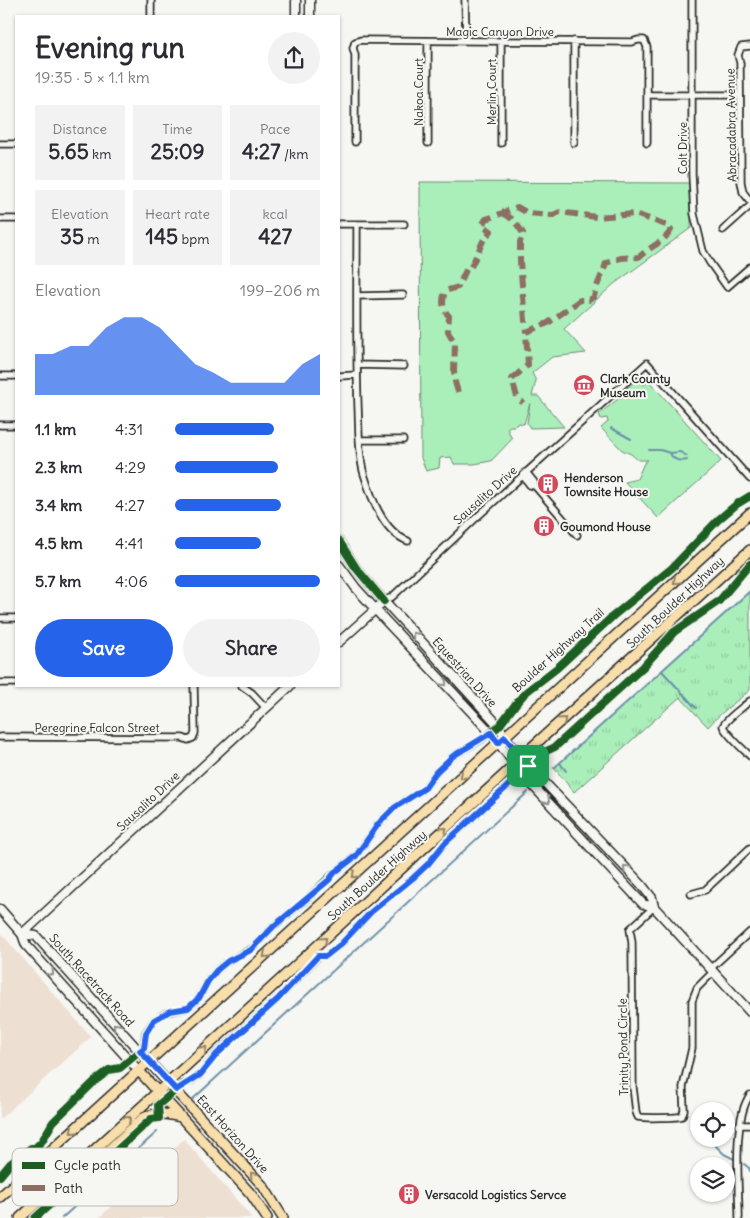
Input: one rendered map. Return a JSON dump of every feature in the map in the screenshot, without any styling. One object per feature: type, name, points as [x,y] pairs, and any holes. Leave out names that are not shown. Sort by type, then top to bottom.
[{"type":"main road","name":"South Boulder Highway","points":[[54,1148],[750,513]]},
{"type":"main road","name":"South Boulder Highway","points":[[96,1148],[521,757],[750,550]]},
{"type":"main road","name":"South Racetrack Road","points":[[150,1062],[159,1072]]},
{"type":"main road","name":"South Racetrack Road","points":[[139,1071],[158,1092]]},
{"type":"main road","name":"East Horizon Drive","points":[[159,1072],[263,1186],[283,1218]]},
{"type":"main road","points":[[158,1092],[261,1207],[267,1218]]},
{"type":"main road","points":[[110,1148],[143,1118],[151,1114],[159,1113],[181,1117]]},
{"type":"main road","name":"South Boulder Highway","points":[[0,1197],[12,1186]]},
{"type":"main road","points":[[261,1207],[275,1205]]},
{"type":"main road","name":"South Boulder Highway","points":[[20,1218],[33,1206]]},
{"type":"street","points":[[151,0],[151,15]]},
{"type":"street","points":[[296,0],[296,15]]},
{"type":"street","points":[[310,0],[310,15]]},
{"type":"street","points":[[465,0],[466,41]]},
{"type":"street","name":"Colt Drive","points":[[692,0],[692,174],[696,226],[710,263],[727,287],[750,267]]},
{"type":"street","name":"Magic Canyon Drive","points":[[355,142],[355,55],[353,48],[355,42],[361,40],[574,42],[644,40],[647,47],[647,95]]},
{"type":"street","name":"Nakoa Court","points":[[428,41],[428,143]]},
{"type":"street","name":"Merlin Court","points":[[501,41],[501,143]]},
{"type":"street","points":[[574,42],[574,143]]},
{"type":"street","name":"Abracadabra Avenue","points":[[750,46],[741,47],[738,55],[741,182],[743,192],[750,201]]},
{"type":"street","points":[[647,143],[647,95],[740,95]]},
{"type":"street","points":[[0,144],[15,144]]},
{"type":"street","points":[[722,230],[750,206]]},
{"type":"street","points":[[0,219],[15,219]]},
{"type":"street","points":[[340,224],[404,224]]},
{"type":"street","points":[[358,224],[357,375],[363,472],[376,506],[390,529],[400,538],[408,541]]},
{"type":"street","points":[[357,296],[403,295]]},
{"type":"street","name":"Sausalito Drive","points":[[340,641],[384,601],[392,597],[471,522],[647,364],[750,479]]},
{"type":"street","points":[[357,365],[404,366]]},
{"type":"street","points":[[340,376],[357,375]]},
{"type":"street","points":[[0,376],[15,376]]},
{"type":"street","points":[[0,425],[15,425]]},
{"type":"street","points":[[360,440],[403,440]]},
{"type":"street","points":[[525,474],[530,485],[535,486],[577,535]]},
{"type":"street","name":"Equestrian Drive","points":[[340,543],[356,568],[384,601],[499,726],[502,740],[514,765],[643,904],[654,906]]},
{"type":"street","name":"Equestrian Drive","points":[[340,566],[375,609],[491,733],[521,757],[641,884],[652,898],[654,906],[750,1012]]},
{"type":"street","points":[[0,618],[15,618]]},
{"type":"street","points":[[0,683],[15,684]]},
{"type":"street","name":"Peregrine Falcon Street","points":[[0,737],[183,738],[188,740],[193,738],[195,733],[194,687]]},
{"type":"street","points":[[243,687],[266,708]]},
{"type":"street","name":"Sausalito Drive","points":[[22,934],[289,687]]},
{"type":"street","points":[[750,701],[726,720],[723,726],[725,733],[733,738],[750,756]]},
{"type":"street","points":[[691,894],[705,890],[750,848]]},
{"type":"street","name":"Trinity Pond Circle","points":[[654,906],[630,928],[632,943],[632,1087],[638,1117],[677,1118],[682,1116],[684,1110],[683,1087],[693,1039],[692,1001],[697,988],[712,969]]},
{"type":"street","name":"South Racetrack Road","points":[[0,909],[22,934],[26,945],[139,1071]]},
{"type":"street","points":[[712,969],[750,932]]},
{"type":"street","name":"South Racetrack Road","points":[[22,934],[36,936],[150,1062]]},
{"type":"street","points":[[739,1218],[739,1125],[740,1117],[750,1095]]},
{"type":"street","points":[[739,1125],[750,1125]]},
{"type":"shaded area","points":[[0,932],[91,1037],[0,1119]]},
{"type":"shaded area","points":[[184,1139],[252,1218],[99,1218],[112,1206],[178,1206],[178,1148],[174,1148]]},
{"type":"green space","points":[[420,182],[691,183],[691,228],[614,284],[564,329],[586,353],[552,357],[532,373],[536,381],[532,396],[538,396],[564,427],[530,428],[527,423],[530,403],[524,424],[519,423],[507,428],[512,439],[491,461],[474,464],[454,464],[451,457],[440,458],[439,468],[426,471],[421,458]]},
{"type":"green space","points":[[638,378],[644,385],[649,381],[721,461],[658,518],[625,482],[637,479],[644,463],[648,460],[638,460],[622,450],[601,428],[608,422],[607,418],[601,419],[599,414],[626,393],[624,391]]},
{"type":"green space","points":[[750,591],[750,690],[708,727],[680,697],[574,792],[554,768]]},
{"type":"waterway","points":[[611,428],[631,439]]},
{"type":"waterway","points":[[649,450],[660,450],[670,453],[680,452],[687,456]]},
{"type":"waterway","points":[[670,453],[677,460],[687,460]]},
{"type":"waterway","points":[[554,768],[750,591]]},
{"type":"waterway","points":[[662,671],[696,708]]},
{"type":"waterway","points":[[560,763],[566,771]]},
{"type":"waterway","points":[[193,1099],[528,792]]},
{"type":"waterway","points":[[139,1148],[157,1132]]},
{"type":"waterway","points":[[717,1147],[724,1154],[736,1160]]},
{"type":"waterway","points":[[744,1164],[750,1171]]},
{"type":"waterway","points":[[62,1218],[75,1206]]},
{"type":"marked path","points":[[458,392],[454,371],[455,344],[448,331],[449,316],[444,308],[443,298],[445,291],[458,287],[467,268],[471,267],[484,239],[491,231],[482,225],[486,219],[517,207],[528,213],[553,215],[560,212],[596,217],[635,214],[666,225],[671,230],[669,234],[639,257],[621,258],[606,263],[594,297],[589,300],[580,300],[548,323],[526,332],[528,365],[512,379],[517,397],[523,403]]},
{"type":"marked path","points":[[502,213],[512,219],[523,233],[520,242],[520,261],[526,332]]},
{"type":"cycle path","name":"Boulder Highway Trail","points":[[35,1148],[42,1141],[53,1122],[95,1081],[109,1070],[120,1068],[144,1048],[145,1033],[154,1020],[165,1013],[188,1008],[193,1004],[217,970],[225,963],[254,947],[274,926],[356,856],[379,823],[394,808],[425,788],[436,772],[453,756],[481,740],[499,726],[526,692],[557,668],[613,616],[672,568],[718,520],[750,496]]},
{"type":"cycle path","points":[[340,543],[356,568],[384,601]]},
{"type":"cycle path","points":[[119,1148],[151,1119],[159,1118],[158,1105],[183,1084],[190,1082],[200,1075],[217,1053],[278,999],[319,956],[326,956],[341,944],[371,912],[413,878],[428,864],[445,843],[510,784],[517,781],[538,755],[555,747],[643,667],[674,632],[719,601],[750,564]]},
{"type":"cycle path","name":"Boulder Highway Trail","points":[[0,1176],[12,1162]]},
{"type":"cycle path","points":[[35,1218],[48,1206]]},
{"type":"place","name":"Clark County Museum","points":[[584,385]]},
{"type":"place","name":"Henderson Townsite House","points":[[548,484]]},
{"type":"place","name":"Goumond House","points":[[544,526]]},
{"type":"place","name":"Versacold Logistics Servce","points":[[409,1194]]},
{"type":"route","points":[[491,733],[498,743],[505,737],[528,766],[517,780],[510,784],[477,816],[445,843],[428,864],[404,886],[384,900],[341,944],[326,956],[318,956],[308,969],[278,999],[213,1057],[195,1079],[183,1084],[176,1090],[140,1051],[144,1048],[146,1030],[154,1020],[170,1011],[188,1008],[193,1004],[199,998],[208,981],[224,963],[251,950],[274,926],[329,880],[335,872],[346,866],[361,850],[387,814],[425,788],[436,772],[453,756],[491,733]]}]
